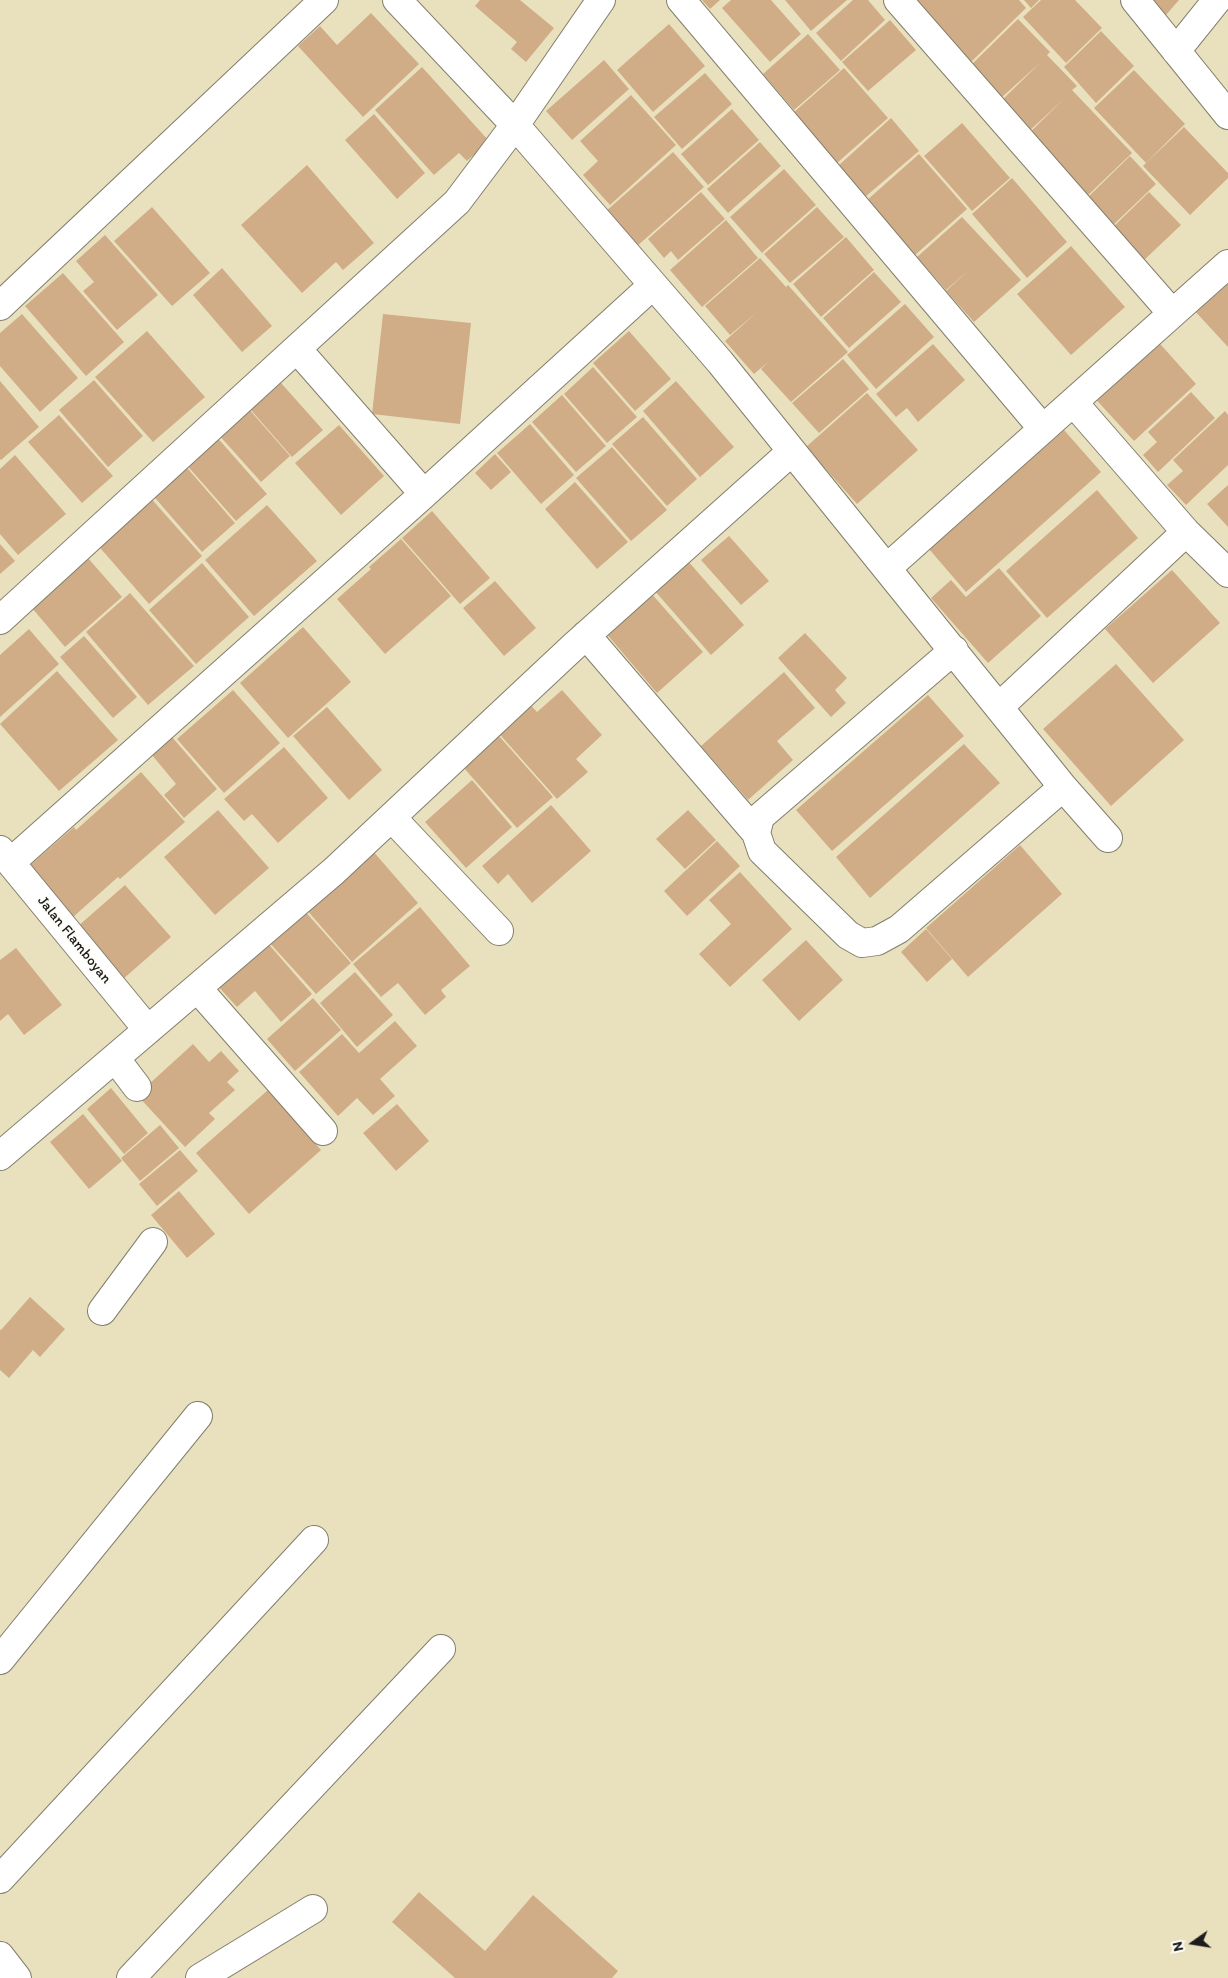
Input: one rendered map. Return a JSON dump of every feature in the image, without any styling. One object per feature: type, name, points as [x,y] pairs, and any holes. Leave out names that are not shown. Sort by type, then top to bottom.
[{"type":"street","points":[[0,306],[324,0]]},
{"type":"street","points":[[397,0],[514,125],[720,362],[1064,787],[1108,838]]},
{"type":"street","points":[[0,620],[457,202],[514,125],[601,0]]},
{"type":"street","points":[[681,0],[1043,429]]},
{"type":"street","points":[[898,0],[1172,313]]},
{"type":"street","points":[[1135,0],[1228,114]]},
{"type":"street","points":[[1176,51],[1217,0]]},
{"type":"street","points":[[886,568],[1228,264]]},
{"type":"street","points":[[6,856],[424,494],[653,285]]},
{"type":"street","points":[[297,348],[424,494]]},
{"type":"street","points":[[1073,402],[1186,532],[1228,573]]},
{"type":"street","points":[[0,1156],[334,871],[586,635],[791,452]]},
{"type":"street","points":[[1000,706],[1186,532]]},
{"type":"street","points":[[586,635],[756,833],[762,851],[848,935],[862,943],[877,941],[899,930],[1064,787]]},
{"type":"street","points":[[756,833],[760,817],[954,650]]},
{"type":"street","points":[[392,818],[499,931]]},
{"type":"street","name":"Jalan Flamboyan","points":[[6,856],[148,1030]]},
{"type":"street","points":[[198,988],[323,1131]]},
{"type":"street","points":[[115,1058],[137,1087]]},
{"type":"street","points":[[102,1311],[153,1242]]},
{"type":"street","points":[[0,1660],[198,1416]]},
{"type":"street","points":[[0,1879],[314,1540]]},
{"type":"street","points":[[131,1978],[441,1649]]},
{"type":"street","points":[[200,1978],[313,1908]]},
{"type":"street","points":[[0,1956],[17,1978]]},
{"type":"building","points":[[480,0],[520,0],[554,28],[526,62],[511,49],[517,42],[475,6]]},
{"type":"building","points":[[702,0],[720,0],[710,9]]},
{"type":"building","points":[[731,0],[771,0],[801,34],[770,62],[722,8]]},
{"type":"building","points":[[785,0],[847,0],[811,31]]},
{"type":"building","points":[[853,0],[868,0],[885,20],[841,61],[816,33]]},
{"type":"building","points":[[912,0],[1019,0],[1026,8],[970,63]]},
{"type":"building","points":[[1024,0],[1039,0],[1031,8]]},
{"type":"building","points":[[1041,0],[1075,0],[1102,28],[1066,63],[1023,17]]},
{"type":"building","points":[[1148,0],[1179,0],[1166,15]]},
{"type":"building","points":[[371,13],[419,64],[363,117],[298,46],[320,26],[337,45]]},
{"type":"building","points":[[1018,19],[1050,52],[1047,55],[1077,86],[1072,90],[1132,153],[1084,199],[1025,137],[1064,99],[1028,132],[1000,102],[1041,62],[1001,98],[970,66]]},
{"type":"building","points":[[890,20],[916,50],[868,91],[842,62]]},
{"type":"building","points":[[669,24],[705,66],[653,112],[617,70]]},
{"type":"building","points":[[1101,31],[1134,66],[1096,103],[1064,67]]},
{"type":"building","points":[[808,34],[840,70],[794,110],[763,74]]},
{"type":"building","points":[[604,60],[629,89],[572,140],[546,111]]},
{"type":"building","points":[[422,67],[489,141],[467,161],[459,153],[434,175],[375,110]]},
{"type":"building","points":[[844,68],[888,118],[837,163],[793,113]]},
{"type":"building","points":[[1134,70],[1185,124],[1146,163],[1094,108]]},
{"type":"building","points":[[705,73],[732,104],[682,149],[654,117]]},
{"type":"building","points":[[631,95],[676,145],[610,205],[583,175],[598,161],[580,141]]},
{"type":"building","points":[[732,109],[759,140],[708,185],[681,154]]},
{"type":"building","points":[[374,114],[425,173],[397,199],[345,140]]},
{"type":"building","points":[[891,118],[919,151],[865,197],[838,166]]},
{"type":"building","points":[[962,123],[1010,178],[972,211],[924,156]]},
{"type":"building","points":[[1184,127],[1228,173],[1228,178],[1190,215],[1143,166]]},
{"type":"building","points":[[760,142],[781,166],[728,213],[707,189]]},
{"type":"building","points":[[673,152],[704,187],[636,247],[605,212]]},
{"type":"building","points":[[919,154],[967,209],[914,256],[866,201]]},
{"type":"building","points":[[1130,156],[1156,184],[1110,228],[1084,201]]},
{"type":"building","points":[[307,165],[374,243],[343,270],[336,262],[302,293],[241,225]]},
{"type":"building","points":[[784,169],[816,205],[762,253],[730,217]]},
{"type":"building","points":[[1012,178],[1067,242],[1027,278],[972,214]]},
{"type":"building","points":[[701,192],[725,219],[678,260],[671,251],[664,258],[648,239]]},
{"type":"building","points":[[1149,192],[1181,225],[1141,263],[1110,230]]},
{"type":"building","points":[[152,207],[210,273],[172,306],[114,241]]},
{"type":"building","points":[[817,207],[844,237],[790,283],[764,254]]},
{"type":"building","points":[[962,217],[1021,280],[974,322],[946,291],[970,269],[946,290],[917,257]]},
{"type":"building","points":[[726,220],[758,258],[702,307],[670,270]]},
{"type":"building","points":[[105,235],[158,295],[117,330],[83,291],[94,282],[76,261]]},
{"type":"building","points":[[846,237],[874,270],[821,317],[793,284]]},
{"type":"building","points":[[1071,246],[1125,307],[1071,355],[1017,294]]},
{"type":"building","points":[[760,258],[786,287],[788,285],[848,352],[791,402],[761,369],[768,362],[754,374],[725,341],[757,312],[730,335],[705,306]]},
{"type":"building","points":[[222,268],[272,326],[242,352],[193,295]]},
{"type":"building","points":[[874,272],[901,302],[849,348],[823,318]]},
{"type":"building","points":[[63,273],[124,342],[86,376],[25,306]]},
{"type":"building","points":[[1228,279],[1228,347],[1193,309]]},
{"type":"building","points":[[905,304],[934,337],[876,389],[847,355]]},
{"type":"building","points":[[22,314],[78,378],[40,412],[0,366],[0,333]]},
{"type":"building","points":[[383,314],[471,323],[460,424],[372,414]]},
{"type":"building","points":[[147,331],[205,397],[153,442],[95,377]]},
{"type":"building","points":[[629,331],[671,379],[635,411],[593,363]]},
{"type":"building","points":[[1153,336],[1196,384],[1134,441],[1091,394]]},
{"type":"building","points":[[933,344],[965,380],[918,422],[907,408],[896,417],[876,394]]},
{"type":"building","points":[[843,359],[869,389],[819,433],[792,403]]},
{"type":"building","points":[[593,367],[637,417],[607,443],[564,394]]},
{"type":"building","points":[[94,380],[143,436],[108,467],[59,410]]},
{"type":"building","points":[[0,381],[39,427],[1,460],[0,459]]},
{"type":"building","points":[[676,381],[734,447],[700,477],[643,411]]},
{"type":"building","points":[[281,383],[323,430],[292,457],[251,410]]},
{"type":"building","points":[[1191,392],[1215,418],[1158,472],[1143,455],[1157,442],[1148,432]]},
{"type":"building","points":[[867,393],[918,450],[857,504],[806,447]]},
{"type":"building","points":[[562,395],[606,446],[576,472],[532,422]]},
{"type":"building","points":[[248,408],[290,456],[261,482],[218,434]]},
{"type":"building","points":[[1225,411],[1228,415],[1228,465],[1186,505],[1167,485],[1183,471],[1173,460]]},
{"type":"building","points":[[59,415],[113,476],[82,503],[28,442]]},
{"type":"building","points":[[643,417],[697,479],[667,506],[612,444]]},
{"type":"building","points":[[530,424],[574,475],[541,504],[497,453]]},
{"type":"building","points":[[339,425],[384,476],[341,515],[295,463]]},
{"type":"building","points":[[1064,430],[1101,472],[966,592],[929,549]]},
{"type":"building","points":[[215,435],[267,494],[236,521],[184,462]]},
{"type":"building","points":[[612,447],[667,510],[631,541],[576,478]]},
{"type":"building","points":[[495,454],[511,472],[491,490],[475,473]]},
{"type":"building","points":[[15,455],[66,514],[18,555],[0,534],[0,469]]},
{"type":"building","points":[[182,462],[235,523],[202,552],[149,491]]},
{"type":"building","points":[[575,482],[628,542],[597,569],[545,509]]},
{"type":"building","points":[[1228,485],[1228,527],[1207,504]]},
{"type":"building","points":[[1097,490],[1138,538],[1047,618],[1006,571]]},
{"type":"building","points":[[148,495],[202,556],[149,604],[95,542]]},
{"type":"building","points":[[267,505],[317,561],[254,616],[205,560]]},
{"type":"building","points":[[432,511],[490,578],[460,604],[402,538]]},
{"type":"building","points":[[729,536],[769,581],[741,605],[701,560]]},
{"type":"building","points":[[401,539],[451,596],[385,654],[337,599]]},
{"type":"building","points":[[0,544],[15,561],[0,574]]},
{"type":"building","points":[[88,558],[122,597],[65,647],[32,608]]},
{"type":"building","points":[[687,560],[744,625],[711,655],[654,590]]},
{"type":"building","points":[[202,563],[249,617],[196,664],[149,610]]},
{"type":"building","points":[[999,568],[1041,616],[988,663],[931,598],[951,580],[966,597]]},
{"type":"building","points":[[1172,570],[1220,623],[1153,683],[1105,629]]},
{"type":"building","points":[[495,581],[536,628],[504,656],[463,608]]},
{"type":"building","points":[[650,592],[703,652],[657,693],[604,631]]},
{"type":"building","points":[[130,593],[194,666],[148,705],[86,632]]},
{"type":"building","points":[[303,627],[351,682],[288,738],[240,683]]},
{"type":"building","points":[[29,629],[59,664],[0,717],[0,655]]},
{"type":"building","points":[[805,633],[847,678],[835,690],[846,703],[831,717],[778,658]]},
{"type":"building","points":[[84,636],[137,697],[113,718],[60,657]]},
{"type":"building","points":[[1116,664],[1184,740],[1111,806],[1043,729]]},
{"type":"building","points":[[57,671],[118,740],[59,791],[0,724]]},
{"type":"building","points":[[784,672],[815,708],[777,741],[793,760],[748,800],[701,746]]},
{"type":"building","points":[[233,690],[280,743],[224,793],[177,739]]},
{"type":"building","points":[[562,690],[602,735],[576,759],[588,772],[557,799],[495,729],[527,701],[537,712]]},
{"type":"building","points":[[928,695],[964,736],[832,851],[796,810]]},
{"type":"building","points":[[327,707],[382,770],[349,800],[293,736]]},
{"type":"building","points":[[499,736],[553,797],[517,828],[463,767]]},
{"type":"building","points":[[172,737],[217,789],[184,818],[164,795],[176,784],[152,755]]},
{"type":"building","points":[[964,744],[1000,783],[870,898],[836,857]]},
{"type":"building","points":[[284,747],[328,798],[278,843],[252,814],[244,821],[224,799]]},
{"type":"building","points":[[141,772],[185,822],[72,918],[28,867],[74,827],[76,830]]},
{"type":"building","points":[[472,780],[512,827],[466,868],[425,822]]},
{"type":"building","points":[[551,805],[591,851],[532,903],[508,874],[498,884],[482,866]]},
{"type":"building","points":[[218,810],[269,868],[215,915],[164,857]]},
{"type":"building","points":[[688,810],[716,840],[685,869],[656,839]]},
{"type":"building","points":[[717,841],[740,866],[687,916],[664,891]]},
{"type":"building","points":[[1020,845],[1062,894],[968,977],[926,928]]},
{"type":"building","points":[[372,850],[418,903],[352,962],[306,909]]},
{"type":"building","points":[[740,872],[792,929],[730,987],[699,954],[731,924],[709,900]]},
{"type":"building","points":[[125,885],[171,937],[122,980],[77,927]]},
{"type":"building","points":[[420,907],[470,966],[441,990],[446,997],[425,1015],[398,983],[381,997],[353,964]]},
{"type":"building","points":[[303,909],[351,963],[316,994],[268,941]]},
{"type":"building","points":[[926,929],[952,959],[927,982],[901,952]]},
{"type":"building","points":[[265,940],[312,994],[281,1022],[255,991],[237,1007],[216,984]]},
{"type":"building","points":[[806,940],[843,980],[799,1021],[762,980]]},
{"type":"building","points":[[16,948],[62,1005],[24,1035],[8,1014],[0,1021],[0,960]]},
{"type":"building","points":[[355,972],[393,1015],[357,1047],[320,1003]]},
{"type":"building","points":[[313,998],[341,1030],[295,1071],[267,1039]]},
{"type":"building","points":[[395,1021],[417,1046],[380,1079],[395,1096],[373,1115],[357,1098],[338,1116],[299,1072],[342,1034],[359,1053]]},
{"type":"building","points":[[193,1044],[209,1062],[221,1051],[239,1071],[227,1082],[235,1090],[209,1113],[215,1119],[185,1147],[137,1095]]},
{"type":"building","points":[[111,1088],[148,1133],[124,1154],[87,1109]]},
{"type":"building","points":[[268,1090],[321,1150],[249,1214],[196,1153]]},
{"type":"building","points":[[397,1104],[429,1141],[396,1171],[363,1133]]},
{"type":"building","points":[[83,1114],[122,1161],[89,1189],[50,1142]]},
{"type":"building","points":[[160,1125],[179,1148],[140,1181],[121,1158]]},
{"type":"building","points":[[180,1150],[198,1171],[157,1206],[139,1184]]},
{"type":"building","points":[[179,1191],[215,1234],[187,1258],[151,1215]]},
{"type":"building","points":[[30,1297],[65,1329],[40,1357],[33,1350],[9,1378],[0,1370],[0,1329]]},
{"type":"building","points":[[419,1892],[485,1951],[533,1895],[618,1971],[612,1978],[455,1978],[392,1922]]}]
